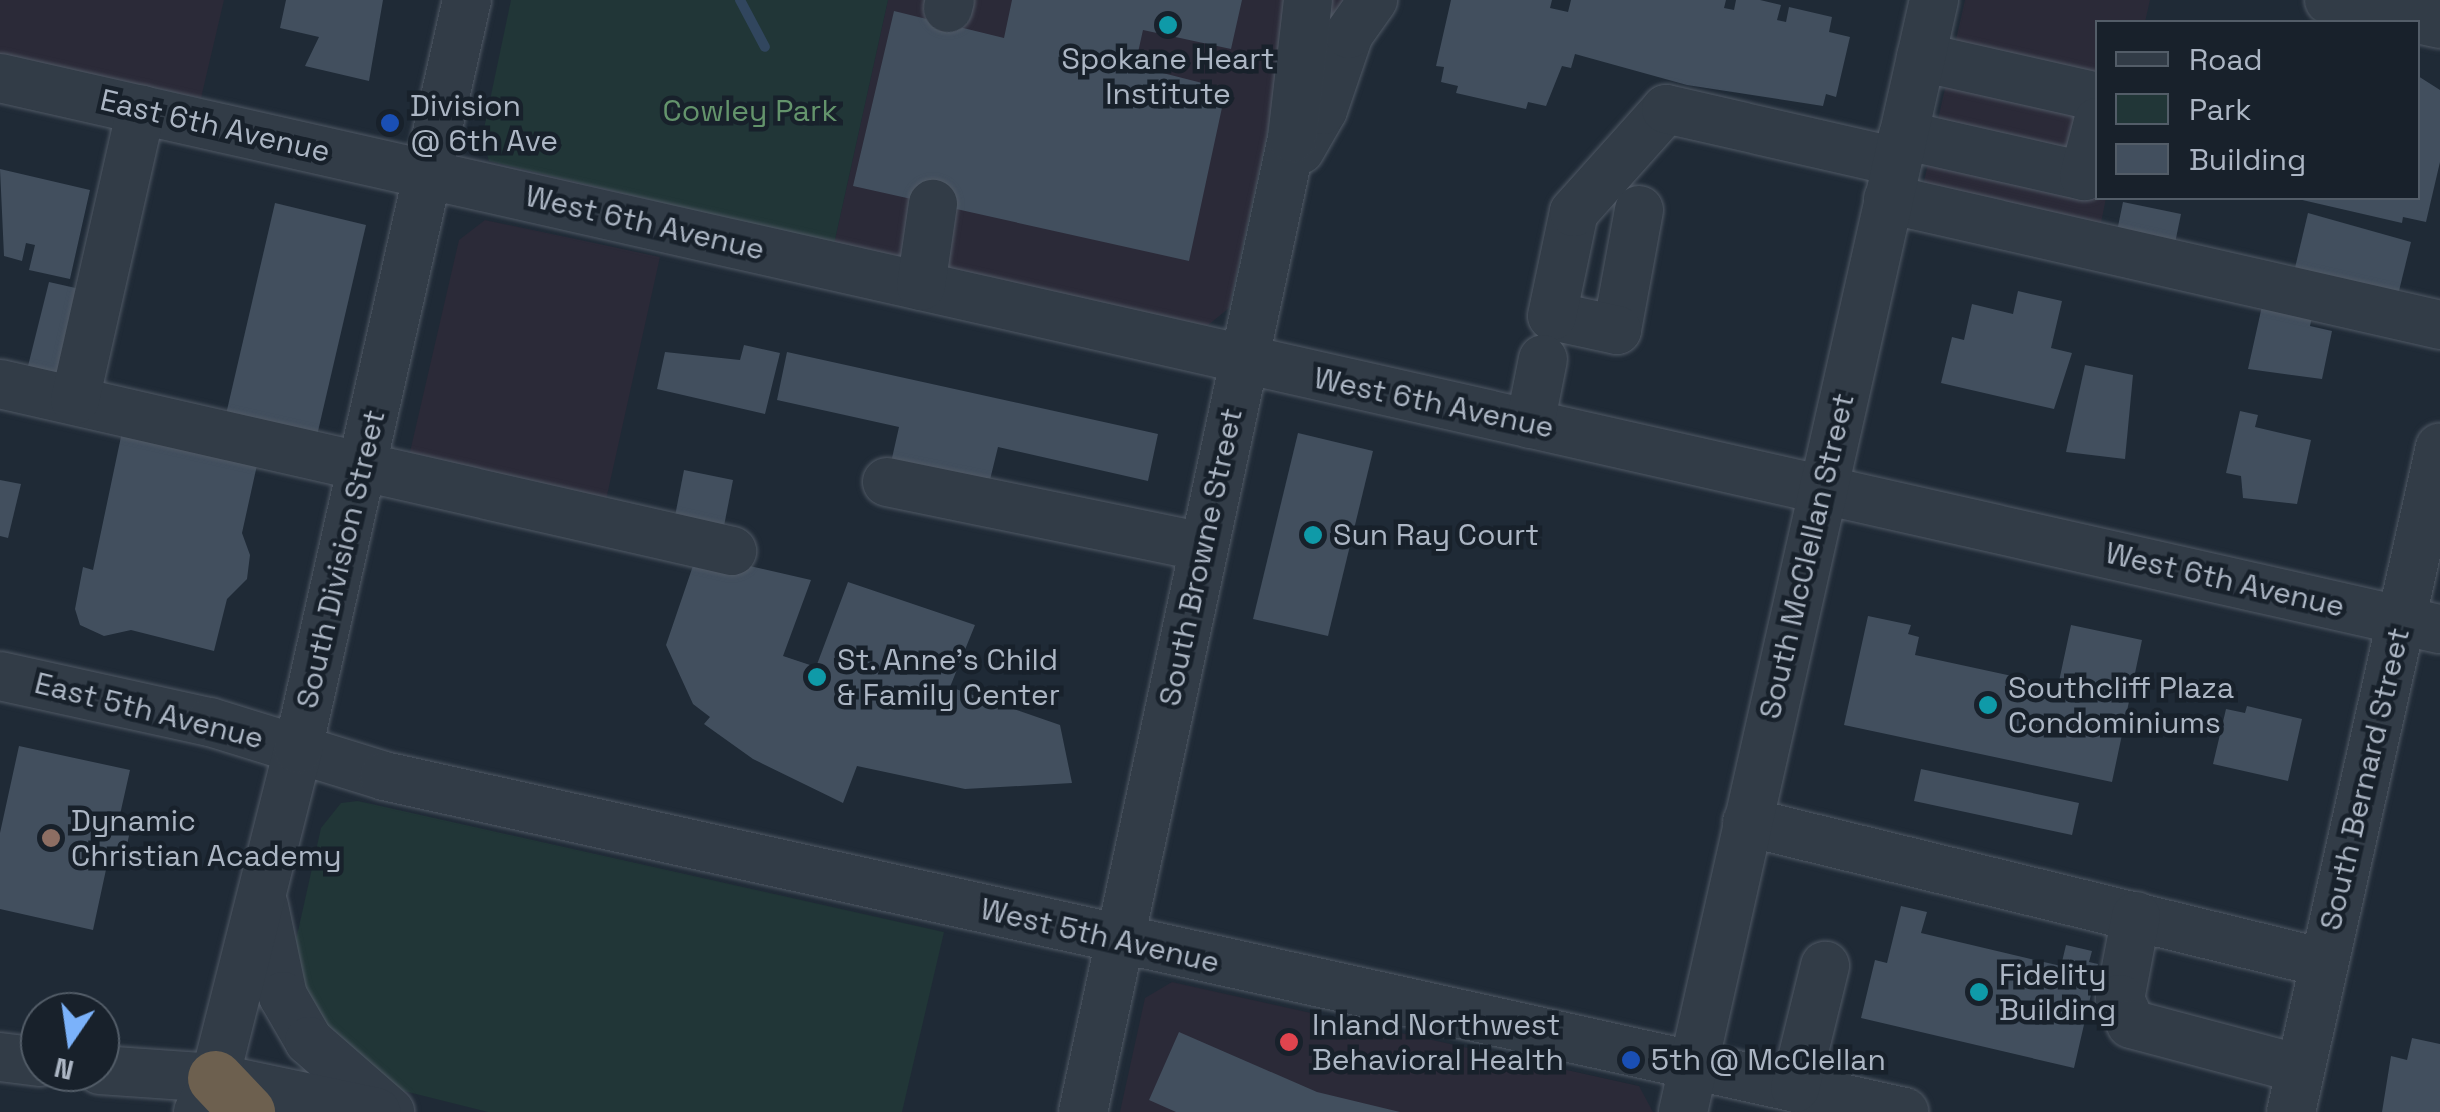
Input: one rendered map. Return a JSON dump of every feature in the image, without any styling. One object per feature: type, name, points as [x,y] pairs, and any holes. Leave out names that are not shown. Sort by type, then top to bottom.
[{"type":"street","name":"South Division Street","points":[[220,1101],[262,893],[467,0]]},
{"type":"street","name":"South Browne Street","points":[[1083,1112],[1283,179],[1308,0]]},
{"type":"street","points":[[1283,179],[1323,110],[1349,34],[1373,0]]},
{"type":"street","name":"South McClellan Street","points":[[1688,1089],[1934,0]]},
{"type":"street","points":[[2329,0],[2440,24]]},
{"type":"street","points":[[1921,57],[2095,96]]},
{"type":"street","name":"East 6th Avenue","points":[[0,78],[429,174]]},
{"type":"street","points":[[74,400],[141,109]]},
{"type":"street","points":[[1639,210],[1618,330],[1552,316],[1574,212],[1666,109],[1896,165],[2440,324]]},
{"type":"street","points":[[1896,165],[2084,176],[2095,134]]},
{"type":"street","name":"West 6th Avenue","points":[[429,174],[2420,625]]},
{"type":"street","points":[[934,289],[949,208]]},
{"type":"street","points":[[1530,424],[1543,359]]},
{"type":"street","points":[[0,384],[732,551]]},
{"type":"street","name":"South Bernard Street","points":[[2296,1091],[2324,962],[2420,625],[2440,447]]},
{"type":"street","points":[[887,482],[1204,547]]},
{"type":"street","name":"East 5th Avenue","points":[[0,676],[210,722],[298,748]]},
{"type":"street","name":"West 5th Avenue","points":[[298,748],[384,776],[1119,940],[1688,1089],[1795,1088],[1904,1112]]},
{"type":"street","points":[[1747,822],[2324,962]]},
{"type":"street","points":[[262,893],[283,996],[309,1041],[390,1112]]},
{"type":"street","points":[[2136,916],[2120,999],[2130,1024],[2296,1091]]},
{"type":"street","points":[[1795,1088],[1825,966]]},
{"type":"street","points":[[120,1075],[220,1101],[376,1112]]},
{"type":"shaded area","points":[[0,0],[224,0],[201,98],[0,55]]},
{"type":"shaded area","points":[[888,0],[1353,0],[1285,53],[1229,308],[1207,326],[834,244]]},
{"type":"shaded area","points":[[1965,0],[2150,0],[2145,20],[2095,20],[2095,200],[2106,200],[2100,228],[1923,186]]},
{"type":"shaded area","points":[[485,220],[660,257],[604,509],[407,465],[459,240]]},
{"type":"shaded area","name":"Inland Northwest Behavioral Health","points":[[1172,982],[1639,1086],[1653,1112],[1120,1112],[1145,998]]},
{"type":"green space","name":"Cowley Park","points":[[511,0],[888,0],[834,244],[489,161],[482,138]]},
{"type":"green space","points":[[358,801],[944,932],[902,1112],[488,1112],[392,1088],[331,1046],[297,974],[296,940],[321,828],[341,803]]},
{"type":"building","points":[[286,0],[383,0],[369,81],[305,66],[319,37],[280,28]]},
{"type":"building","points":[[1012,0],[1242,0],[1231,49],[1143,30],[1135,66],[1226,89],[1189,261],[853,186],[894,11],[1004,38]]},
{"type":"building","points":[[1451,0],[1552,0],[1550,8],[1568,12],[1571,0],[1726,0],[1724,8],[1734,10],[1736,0],[1760,0],[1781,5],[1777,20],[1786,22],[1789,7],[1832,17],[1829,32],[1850,37],[1836,97],[1826,94],[1823,106],[1687,85],[1575,54],[1571,68],[1562,66],[1546,106],[1528,102],[1526,109],[1456,93],[1458,86],[1441,82],[1444,67],[1436,66]]},
{"type":"building","points":[[2420,77],[2440,90],[2440,162],[2426,222],[2403,217],[2402,223],[2302,200],[2420,200]]},
{"type":"building","points":[[0,169],[90,190],[70,279],[29,270],[35,245],[26,243],[22,261],[4,256]]},
{"type":"building","points":[[2123,202],[2181,214],[2174,248],[2116,236]]},
{"type":"building","points":[[275,203],[366,225],[315,444],[224,423]]},
{"type":"building","points":[[2308,213],[2411,242],[2397,299],[2294,272]]},
{"type":"building","points":[[49,282],[80,289],[57,386],[25,378]]},
{"type":"building","points":[[2018,291],[2062,301],[2051,348],[2072,353],[2054,409],[1941,383],[1952,337],[1964,340],[1972,304],[2013,314]]},
{"type":"building","points":[[2262,306],[2312,317],[2310,326],[2332,331],[2322,379],[2248,369]]},
{"type":"building","points":[[744,345],[780,353],[765,414],[657,389],[665,352],[740,360]]},
{"type":"building","points":[[787,352],[1158,434],[1148,481],[998,447],[988,488],[890,467],[899,427],[777,400]]},
{"type":"building","points":[[2085,365],[2133,375],[2125,459],[2066,452]]},
{"type":"building","points":[[2240,411],[2258,415],[2255,427],[2311,440],[2297,504],[2243,498],[2241,476],[2226,473]]},
{"type":"building","points":[[123,427],[259,456],[242,533],[250,555],[247,579],[227,599],[214,651],[131,630],[104,636],[80,625],[75,609],[83,567],[93,570]]},
{"type":"building","name":"Sun Ray Court","points":[[1298,433],[1373,451],[1328,636],[1253,619]]},
{"type":"building","points":[[684,470],[733,480],[724,526],[675,516]]},
{"type":"building","points":[[0,480],[21,484],[8,538],[0,536]]},
{"type":"building","name":"St. Anne's Child & Family Center","points":[[697,554],[811,580],[783,656],[816,667],[848,582],[975,625],[950,687],[1060,725],[1072,783],[965,789],[857,766],[843,803],[753,759],[704,724],[710,717],[693,704],[666,645]]},
{"type":"building","name":"Southcliff Plaza Condominiums","points":[[1868,616],[1911,625],[1908,634],[1919,637],[1915,655],[2058,686],[2071,625],[2142,640],[2112,782],[1844,725]]},
{"type":"building","points":[[2247,706],[2302,719],[2288,781],[2213,764],[2226,709],[2245,713]]},
{"type":"building","points":[[19,746],[130,770],[117,828],[130,831],[122,868],[107,865],[93,930],[0,909],[0,833]]},
{"type":"building","points":[[1921,769],[2079,803],[2072,835],[1914,801]]},
{"type":"building","name":"Fidelity Building","points":[[1901,906],[1927,912],[1921,933],[2061,966],[2066,945],[2092,951],[2089,962],[2098,964],[2074,1068],[1861,1018],[1875,960],[1887,963]]},
{"type":"building","points":[[1179,1032],[1317,1092],[1400,1112],[1176,1112],[1149,1100]]},
{"type":"building","points":[[2412,1038],[2440,1044],[2440,1112],[2382,1112],[2391,1056],[2407,1060]]},
{"type":"waterway","points":[[740,0],[765,47]]},
{"type":"place","name":"Spokane Heart Institute","points":[[1168,25]]},
{"type":"place","name":"Division @ 6th Ave","points":[[390,123]]},
{"type":"place","name":"Sun Ray Court","points":[[1313,535]]},
{"type":"place","name":"St. Anne's Child & Family Center","points":[[817,677]]},
{"type":"place","name":"Southcliff Plaza Condominiums","points":[[1988,705]]},
{"type":"place","name":"Dynamic Christian Academy","points":[[51,838]]},
{"type":"place","name":"Fidelity Building","points":[[1979,992]]},
{"type":"place","name":"Inland Northwest Behavioral Health","points":[[1289,1042]]},
{"type":"place","name":"5th @ McClellan","points":[[1631,1060]]}]
